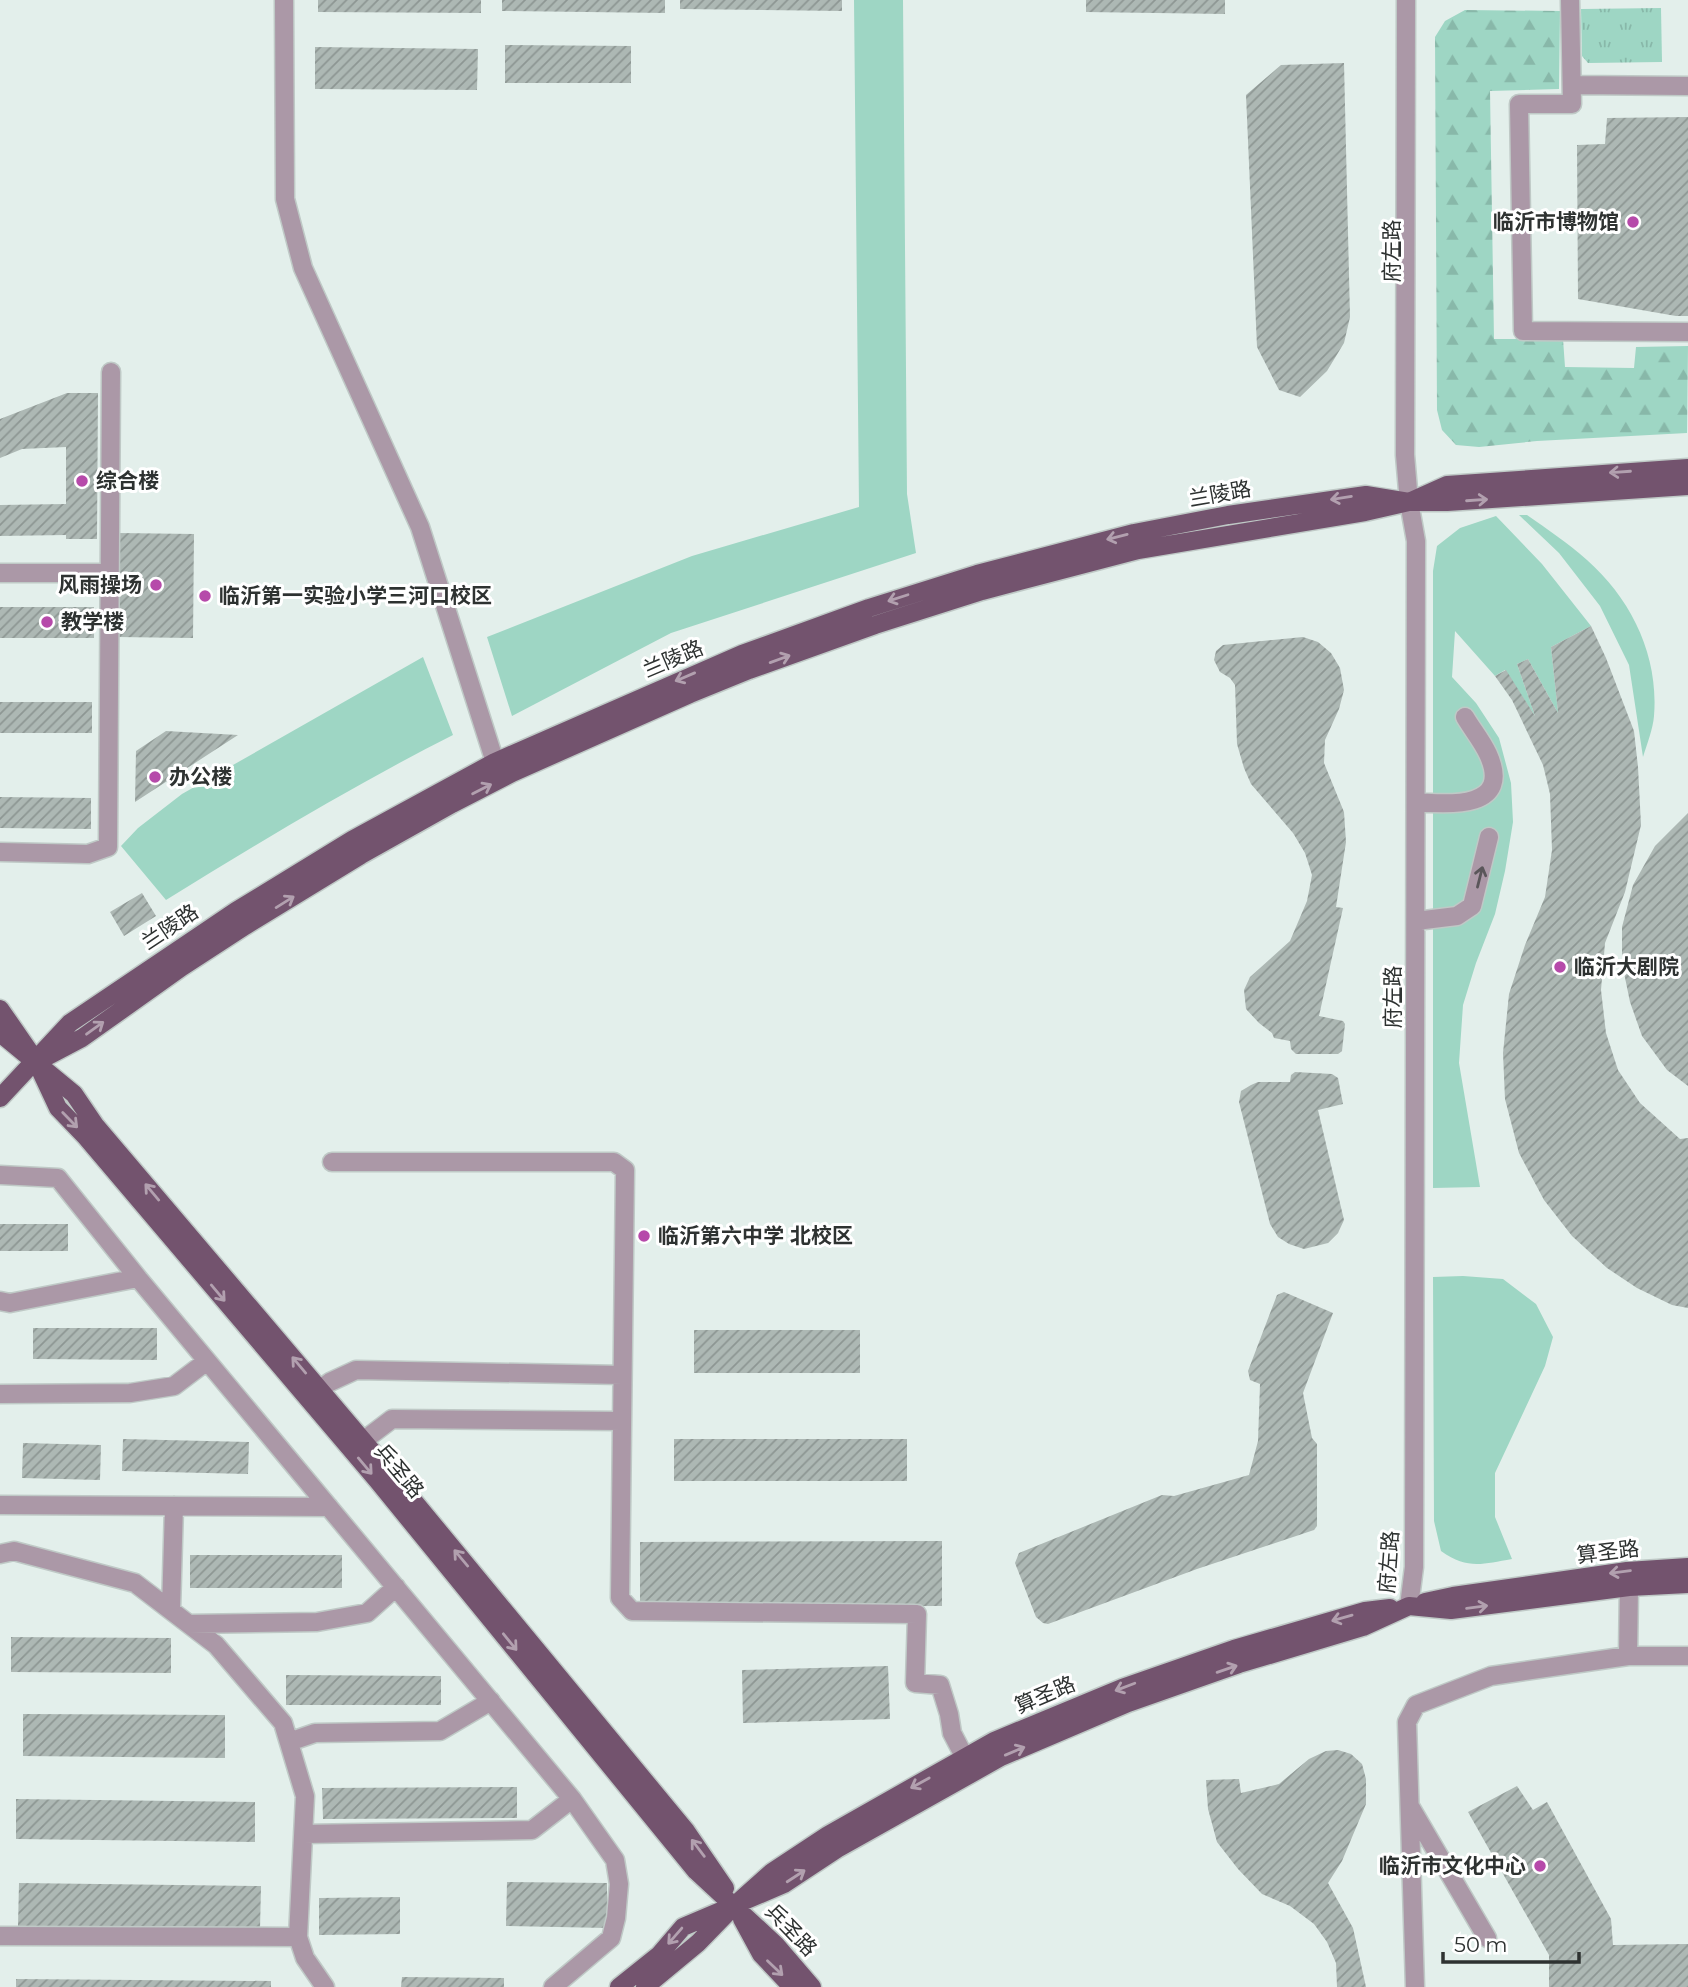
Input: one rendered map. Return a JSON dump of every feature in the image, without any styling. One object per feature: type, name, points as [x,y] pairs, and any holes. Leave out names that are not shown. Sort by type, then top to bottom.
[{"type":"main road","name":"兰陵路","points":[[0,1083],[82,1038],[182,967],[268,912],[452,804],[512,773],[737,675],[925,608],[1138,550],[1365,512],[1409,502],[1447,485],[1688,468]]},
{"type":"main road","name":"兰陵路","points":[[0,1098],[70,1023],[193,939],[352,839],[495,762],[742,654],[869,608],[977,574],[1134,533],[1228,515],[1366,495],[1409,502],[1447,502],[1688,486]]},
{"type":"main road","name":"兵圣路","points":[[0,1009],[36,1061],[58,1108],[85,1136],[377,1480],[696,1871],[776,1945],[812,1987]]},
{"type":"main road","name":"兵圣路","points":[[0,1033],[75,1094],[95,1125],[363,1441],[686,1831],[709,1862],[761,1954],[792,1987]]},
{"type":"main road","name":"算圣路","points":[[645,1987],[698,1943],[772,1872],[828,1835],[994,1741],[1122,1688],[1234,1648],[1365,1611],[1627,1571],[1688,1567]]},
{"type":"main road","name":"算圣路","points":[[619,1987],[659,1955],[683,1927],[784,1884],[837,1849],[1001,1756],[1128,1703],[1239,1664],[1363,1626],[1409,1606],[1451,1610],[1629,1587],[1688,1584]]},
{"type":"street","points":[[284,0],[285,199],[303,268],[420,527],[495,762]]},
{"type":"street","name":"府左路","points":[[1406,0],[1405,455],[1409,502],[1404,1569],[1409,1606]]},
{"type":"street","name":"府左路","points":[[1409,1606],[1414,1567],[1416,541],[1409,502],[1414,454],[1415,0]]},
{"type":"street","points":[[1570,0],[1572,104],[1520,104],[1523,331],[1688,332]]},
{"type":"street","points":[[1572,85],[1688,86]]},
{"type":"street","points":[[0,852],[88,854],[108,847],[111,372]]},
{"type":"street","points":[[0,573],[108,573]]},
{"type":"street","points":[[1416,802],[1458,804],[1480,800],[1490,790],[1493,774],[1488,755],[1465,717]]},
{"type":"street","points":[[1416,922],[1457,916],[1472,906],[1489,837]]},
{"type":"street","points":[[332,1162],[614,1162],[625,1170],[620,1598],[632,1611],[917,1614],[915,1683],[940,1685],[952,1733],[965,1758]]},
{"type":"street","points":[[0,1175],[58,1178],[138,1278],[572,1799],[615,1860],[619,1884],[611,1938],[553,1987]]},
{"type":"street","points":[[0,1301],[10,1303],[138,1278]]},
{"type":"street","points":[[0,1394],[130,1393],[174,1387],[207,1361]]},
{"type":"street","points":[[320,1390],[330,1382],[356,1370],[622,1375]]},
{"type":"street","points":[[363,1441],[392,1419],[622,1421]]},
{"type":"street","points":[[0,1505],[329,1507]]},
{"type":"street","points":[[171,1610],[174,1506]]},
{"type":"street","points":[[0,1554],[14,1551],[135,1583],[216,1645],[283,1723],[305,1796],[298,1937],[305,1958],[325,1987]]},
{"type":"street","points":[[189,1624],[317,1622],[342,1618],[367,1613],[396,1587]]},
{"type":"street","points":[[1628,1656],[1629,1587]]},
{"type":"street","points":[[1415,1987],[1407,1722],[1416,1705],[1491,1676],[1628,1656],[1688,1656]]},
{"type":"street","points":[[289,1742],[314,1733],[440,1731],[491,1701]]},
{"type":"street","points":[[304,1834],[533,1830],[572,1799]]},
{"type":"street","points":[[1410,1807],[1487,1938]]},
{"type":"street","points":[[0,1936],[298,1937]]},
{"type":"green space","points":[[854,0],[903,0],[907,494],[916,553],[671,633],[512,716],[487,637],[692,556],[859,507]]},
{"type":"green space","points":[[1661,8],[1662,62],[1588,63],[1582,56],[1581,9]]},
{"type":"green space","points":[[1465,10],[1560,11],[1559,89],[1490,91],[1494,339],[1563,339],[1565,367],[1634,368],[1636,347],[1688,346],[1687,433],[1479,447],[1456,445],[1442,430],[1437,410],[1435,37],[1445,21]]},
{"type":"green space","points":[[1519,515],[1527,515],[1587,560],[1603,575],[1629,610],[1647,650],[1652,671],[1653,721],[1643,757],[1629,665],[1600,606],[1559,553]]},
{"type":"green space","points":[[1496,516],[1542,564],[1591,626],[1551,647],[1558,713],[1528,659],[1517,664],[1535,716],[1505,670],[1495,676],[1455,631],[1452,677],[1476,703],[1499,738],[1511,783],[1513,822],[1495,914],[1463,1005],[1459,1063],[1480,1187],[1433,1188],[1433,571],[1437,546],[1460,528]]},
{"type":"green space","points":[[423,657],[453,735],[343,794],[166,900],[121,846],[138,828],[182,794]]},
{"type":"green space","points":[[1433,1277],[1503,1279],[1536,1304],[1553,1337],[1545,1366],[1495,1473],[1495,1517],[1512,1559],[1483,1564],[1459,1561],[1441,1551],[1434,1521]]},
{"type":"building","points":[[318,0],[481,0],[481,13],[318,12]]},
{"type":"building","points":[[502,0],[665,0],[665,13],[502,11]]},
{"type":"building","points":[[680,0],[842,0],[842,11],[680,9]]},
{"type":"building","points":[[1086,0],[1225,0],[1225,14],[1086,12]]},
{"type":"building","points":[[505,45],[631,46],[631,83],[505,83]]},
{"type":"building","points":[[315,47],[478,49],[477,90],[315,89]]},
{"type":"building","points":[[1344,63],[1350,317],[1344,343],[1327,371],[1300,397],[1279,390],[1257,347],[1246,95],[1281,65]]},
{"type":"building","name":"临沂市博物馆","points":[[1688,117],[1688,316],[1578,299],[1577,145],[1605,144],[1607,118]]},
{"type":"building","name":"综合楼","points":[[67,393],[98,393],[97,539],[66,539],[66,535],[0,536],[0,505],[66,504],[66,447],[22,449],[0,458],[0,419]]},
{"type":"building","name":"风雨操场","points":[[118,533],[194,534],[193,638],[117,637]]},
{"type":"building","name":"教学楼","points":[[0,607],[94,607],[94,638],[0,638]]},
{"type":"building","name":"临沂大剧院","points":[[1591,626],[1634,731],[1641,825],[1625,892],[1605,943],[1601,990],[1606,1033],[1618,1070],[1640,1103],[1680,1139],[1688,1138],[1688,1308],[1672,1305],[1637,1288],[1607,1268],[1572,1236],[1544,1200],[1519,1153],[1505,1099],[1503,1053],[1509,994],[1545,897],[1552,850],[1550,794],[1543,765],[1512,700],[1495,676],[1506,670],[1535,716],[1517,664],[1528,659],[1558,713],[1551,647]]},
{"type":"building","points":[[1303,637],[1318,642],[1331,653],[1340,668],[1344,690],[1325,740],[1324,763],[1344,812],[1346,842],[1336,907],[1343,908],[1319,1016],[1343,1021],[1345,1024],[1342,1051],[1338,1054],[1296,1054],[1291,1049],[1290,1041],[1274,1038],[1246,1009],[1244,990],[1250,977],[1290,941],[1307,901],[1312,875],[1305,853],[1293,833],[1251,784],[1237,744],[1235,685],[1220,672],[1214,660],[1216,651],[1223,645]]},
{"type":"building","points":[[0,702],[92,702],[92,733],[0,733]]},
{"type":"building","name":"办公楼","points":[[166,731],[238,735],[135,802],[136,751]]},
{"type":"building","points":[[0,797],[91,798],[91,829],[0,828]]},
{"type":"building","name":"临沂大剧院","points":[[1688,813],[1688,1086],[1667,1070],[1642,1036],[1630,1002],[1622,963],[1622,927],[1633,885],[1655,846]]},
{"type":"building","points":[[142,893],[156,916],[124,936],[110,912]]},
{"type":"building","points":[[1295,1072],[1332,1074],[1338,1078],[1343,1104],[1318,1110],[1344,1220],[1338,1233],[1328,1243],[1304,1249],[1278,1237],[1270,1224],[1239,1102],[1241,1091],[1251,1085],[1258,1082],[1290,1082],[1291,1075]]},
{"type":"building","points":[[0,1224],[68,1224],[68,1251],[0,1251]]},
{"type":"building","points":[[1284,1292],[1333,1313],[1303,1393],[1312,1438],[1317,1444],[1317,1526],[1314,1530],[1197,1569],[1048,1624],[1043,1623],[1036,1617],[1015,1563],[1019,1553],[1162,1495],[1174,1496],[1249,1475],[1258,1441],[1260,1384],[1250,1380],[1248,1371],[1277,1295]]},
{"type":"building","points":[[33,1328],[157,1328],[157,1360],[33,1359]]},
{"type":"building","points":[[694,1330],[860,1330],[860,1373],[694,1373]]},
{"type":"building","points":[[123,1439],[249,1442],[248,1474],[122,1471]]},
{"type":"building","points":[[674,1439],[907,1439],[907,1481],[674,1481]]},
{"type":"building","points":[[23,1443],[101,1445],[100,1480],[22,1478]]},
{"type":"building","points":[[942,1541],[942,1606],[640,1607],[640,1542]]},
{"type":"building","points":[[190,1555],[342,1555],[342,1588],[190,1588]]},
{"type":"building","points":[[11,1637],[171,1638],[171,1673],[11,1672]]},
{"type":"building","points":[[888,1666],[890,1719],[743,1723],[742,1670]]},
{"type":"building","points":[[286,1675],[441,1676],[441,1705],[286,1705]]},
{"type":"building","points":[[23,1714],[225,1715],[225,1758],[23,1756]]},
{"type":"building","points":[[1338,1750],[1351,1754],[1362,1764],[1366,1779],[1366,1804],[1342,1861],[1328,1883],[1353,1928],[1366,1987],[1337,1987],[1336,1963],[1327,1942],[1314,1924],[1290,1906],[1262,1894],[1238,1869],[1217,1842],[1208,1809],[1206,1780],[1239,1779],[1241,1793],[1279,1784],[1309,1759],[1326,1751]]},
{"type":"building","name":"临沂市文化中心","points":[[1517,1786],[1533,1810],[1547,1802],[1611,1919],[1613,1945],[1688,1944],[1688,1987],[1549,1987],[1549,1955],[1468,1812]]},
{"type":"building","points":[[517,1787],[517,1818],[323,1819],[322,1788]]},
{"type":"building","points":[[16,1799],[255,1802],[255,1842],[16,1839]]},
{"type":"building","points":[[507,1882],[607,1883],[607,1928],[506,1926]]},
{"type":"building","points":[[19,1883],[261,1886],[260,1929],[18,1926]]},
{"type":"building","points":[[400,1897],[400,1934],[319,1935],[319,1898]]},
{"type":"building","points":[[402,1977],[504,1978],[504,1987],[401,1987]]},
{"type":"building","points":[[16,1979],[271,1981],[271,1987],[16,1987]]},
{"type":"place","name":"临沂市博物馆","points":[[1633,222]]},
{"type":"place","name":"综合楼","points":[[82,481]]},
{"type":"place","name":"风雨操场","points":[[156,585]]},
{"type":"place","name":"临沂第一实验小学三河口校区","points":[[205,596]]},
{"type":"place","name":"教学楼","points":[[47,622]]},
{"type":"place","name":"办公楼","points":[[155,777]]},
{"type":"place","name":"临沂大剧院","points":[[1560,967]]},
{"type":"place","name":"临沂第六中学 北校区","points":[[644,1236]]},
{"type":"place","name":"临沂市文化中心","points":[[1540,1866]]}]
